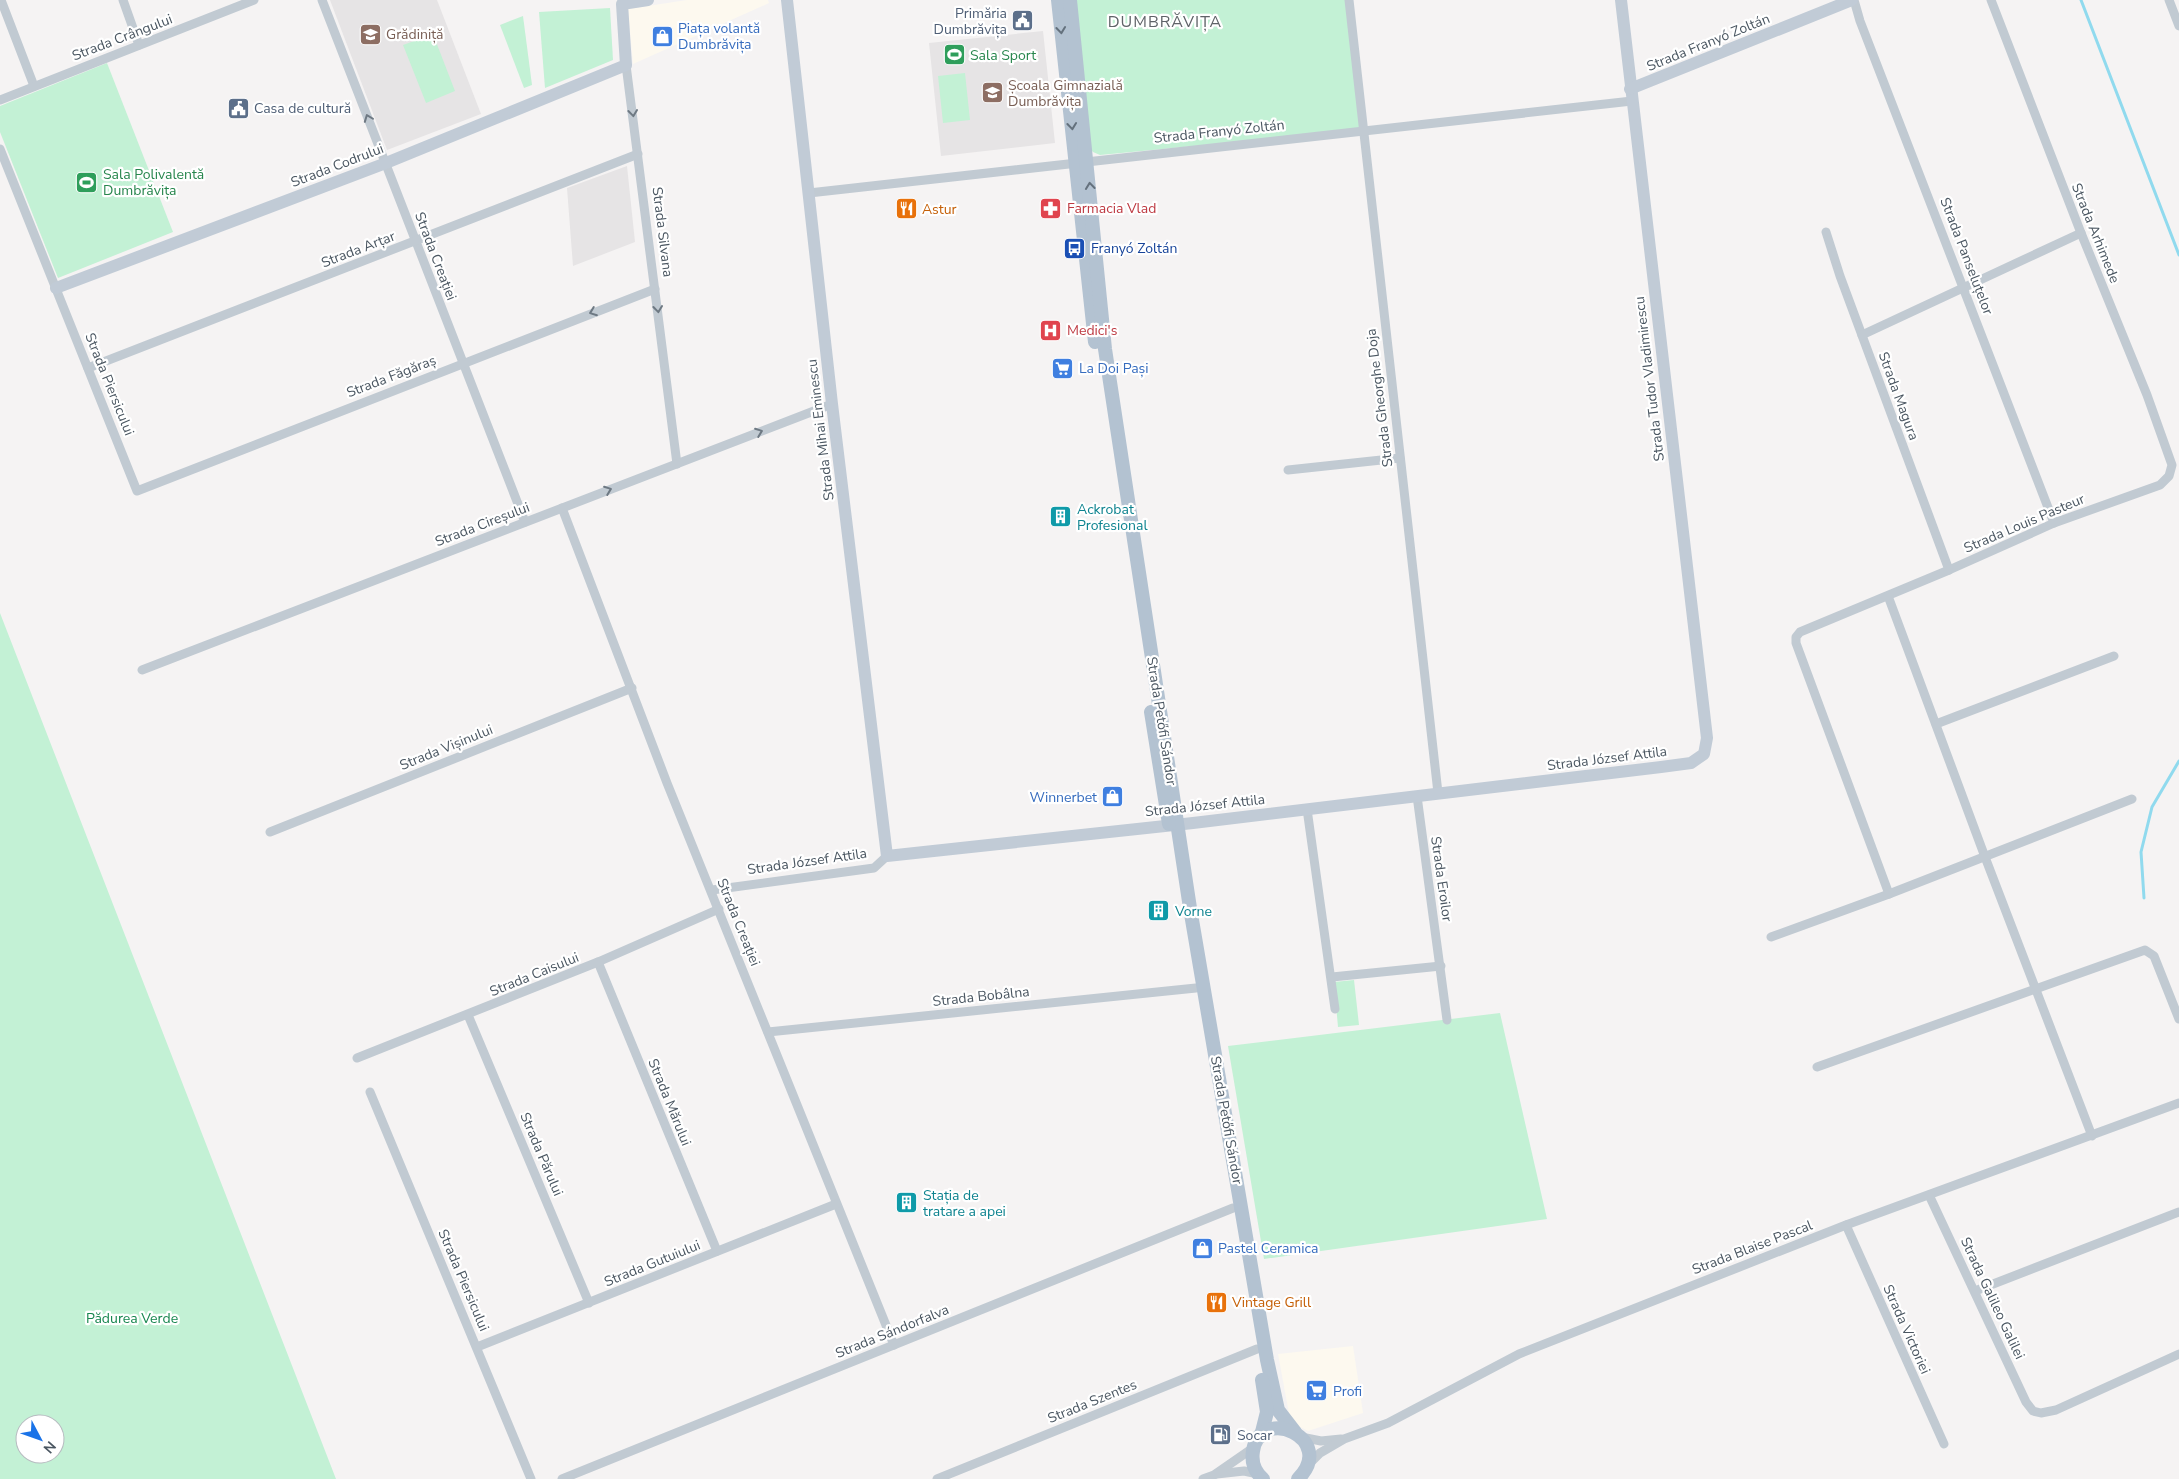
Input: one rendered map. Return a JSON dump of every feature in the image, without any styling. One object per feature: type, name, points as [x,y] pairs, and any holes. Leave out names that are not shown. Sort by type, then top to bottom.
[{"type":"main road","name":"Strada Petőfi Sándor","points":[[1058,0],[1082,162]]},
{"type":"main road","name":"Strada Petőfi Sándor","points":[[1070,0],[1096,351],[1174,824],[1192,918],[1267,1360],[1278,1410],[1298,1434]]},
{"type":"main road","name":"Strada Petőfi Sándor","points":[[1174,824],[1196,988],[1267,1412],[1261,1436],[1253,1448]]},
{"type":"main road","points":[[1261,1436],[1277,1428],[1298,1434],[1307,1446],[1309,1456],[1307,1466],[1298,1479]]},
{"type":"main road","points":[[1253,1448],[1252,1457],[1261,1477]]},
{"type":"street","points":[[1,0],[34,86]]},
{"type":"street","points":[[123,0],[140,45]]},
{"type":"street","name":"Strada Crângului","points":[[0,100],[254,0]]},
{"type":"street","name":"Strada Creației","points":[[322,0],[525,522]]},
{"type":"street","points":[[628,2],[648,0]]},
{"type":"street","name":"Strada Mihai Eminescu","points":[[787,0],[832,404],[887,856]]},
{"type":"street","name":"Strada Gheorghe Doja","points":[[1349,0],[1362,130],[1438,793]]},
{"type":"street","name":"Strada Tudor Vladimirescu","points":[[1621,0],[1707,738],[1704,754]]},
{"type":"street","name":"Strada Franyó Zoltán","points":[[809,193],[1362,130],[1631,95],[1853,0]]},
{"type":"street","name":"Strada Panseluțelor","points":[[1853,0],[2054,522]]},
{"type":"street","name":"Strada Arhimede","points":[[1991,0],[2081,233],[2148,395],[2172,465],[2169,476]]},
{"type":"street","points":[[2169,0],[2176,9],[2179,26]]},
{"type":"street","name":"Strada Silvana","points":[[628,2],[626,65],[677,464]]},
{"type":"street","name":"Strada Codrului","points":[[56,288],[386,163],[626,65]]},
{"type":"street","name":"Strada Piersicului","points":[[0,149],[137,491]]},
{"type":"street","name":"Strada Arțar","points":[[88,368],[638,154]]},
{"type":"street","name":"Strada Magura","points":[[1826,232],[1949,570]]},
{"type":"street","points":[[1862,335],[2081,233]]},
{"type":"street","name":"Strada Făgăraș","points":[[137,491],[655,289]]},
{"type":"street","name":"Strada Cireșului","points":[[142,670],[832,404]]},
{"type":"street","points":[[1288,470],[1400,458]]},
{"type":"street","name":"Strada Louis Pasteur","points":[[1889,894],[1796,643],[1796,636],[1800,632],[1949,570],[2054,522],[2160,484],[2169,476]]},
{"type":"street","name":"Strada Creației","points":[[562,508],[667,783],[712,890],[894,1345]]},
{"type":"street","points":[[1888,596],[2034,988],[2092,1136]]},
{"type":"street","points":[[1936,724],[2114,656]]},
{"type":"street","name":"Strada Vișinului","points":[[270,832],[632,688]]},
{"type":"street","name":"Strada József Attila","points":[[712,890],[874,868],[887,856],[1691,763],[1704,754]]},
{"type":"street","name":"Strada Eroilor","points":[[1417,796],[1447,1020]]},
{"type":"street","points":[[1771,937],[1889,894],[2132,799]]},
{"type":"street","points":[[1307,808],[1336,1009]]},
{"type":"street","name":"Strada Caisului","points":[[357,1058],[598,962],[719,909]]},
{"type":"street","points":[[1816,1067],[2145,950],[2150,951],[2154,956],[2179,1019]]},
{"type":"street","name":"Strada Mărului","points":[[598,962],[717,1251]]},
{"type":"street","points":[[1332,977],[1441,966]]},
{"type":"street","name":"Strada Bobâlna","points":[[768,1032],[1196,988]]},
{"type":"street","name":"Strada Părului","points":[[468,1015],[589,1303]]},
{"type":"street","name":"Strada Piersicului","points":[[370,1092],[531,1479]]},
{"type":"street","name":"Strada Blaise Pascal","points":[[1307,1466],[1320,1453],[1344,1439],[1388,1422],[1519,1354],[1846,1225],[2179,1103]]},
{"type":"street","name":"Strada Galileo Galilei","points":[[1929,1195],[2026,1402],[2033,1411],[2042,1413],[2056,1410],[2179,1354]]},
{"type":"street","name":"Strada Gutuiului","points":[[477,1347],[836,1204]]},
{"type":"street","name":"Strada Sándorfalva","points":[[562,1479],[1233,1208]]},
{"type":"street","points":[[1975,1291],[2179,1212]]},
{"type":"street","name":"Strada Victoriei","points":[[1846,1225],[1944,1444]]},
{"type":"street","name":"Strada Szentes","points":[[937,1479],[1256,1349]]},
{"type":"street","name":"Strada Blaise Pascal","points":[[1298,1434],[1321,1441],[1344,1439]]},
{"type":"street","points":[[1214,1475],[1253,1448]]},
{"type":"street","points":[[1203,1479],[1214,1475],[1244,1470],[1261,1477]]},
{"type":"shaded area","points":[[330,0],[437,0],[481,114],[387,150]]},
{"type":"shaded area","name":"Piața volantă Dumbrăvița","points":[[687,0],[768,0],[769,3],[633,64],[628,9]]},
{"type":"shaded area","name":"Școala Gimnazială Dumbrăvița","points":[[1043,31],[1055,143],[941,156],[929,43]]},
{"type":"shaded area","points":[[627,166],[635,242],[573,266],[567,188]]},
{"type":"shaded area","points":[[1353,1346],[1363,1413],[1308,1431],[1296,1425],[1290,1419],[1278,1354]]},
{"type":"green space","points":[[1074,0],[1349,0],[1362,130],[1100,155],[1093,152],[1089,147]]},
{"type":"green space","points":[[610,8],[613,60],[545,88],[539,12]]},
{"type":"green space","points":[[523,16],[532,85],[524,88],[500,25]]},
{"type":"green space","points":[[433,34],[455,91],[426,103],[403,45]]},
{"type":"green space","name":"Sala Polivalentă Dumbrăvița","points":[[107,63],[173,232],[58,278],[0,132],[0,106]]},
{"type":"green space","points":[[965,73],[970,120],[943,123],[938,76]]},
{"type":"green space","name":"Pădurea Verde","points":[[0,613],[336,1479],[0,1479]]},
{"type":"green space","points":[[1354,980],[1359,1025],[1338,1027],[1334,982]]},
{"type":"green space","points":[[1500,1013],[1547,1219],[1264,1259],[1228,1046]]},
{"type":"waterway","points":[[2081,0],[2179,255]]},
{"type":"waterway","points":[[2144,898],[2141,852],[2152,807],[2179,761]]},
{"type":"place","name":"Primăria Dumbrăvița","points":[[1023,21]]},
{"type":"place","name":"Grădiniță","points":[[370,34]]},
{"type":"place","name":"Piața volantă Dumbrăvița","points":[[662,36]]},
{"type":"place","name":"Sala Sport","points":[[954,55]]},
{"type":"place","name":"Școala Gimnazială Dumbrăvița","points":[[992,93]]},
{"type":"place","name":"Casa de cultură","points":[[238,108]]},
{"type":"place","name":"Sala Polivalentă Dumbrăvița","points":[[87,182]]},
{"type":"place","name":"Farmacia Vlad","points":[[1051,208]]},
{"type":"place","name":"Astur","points":[[906,209]]},
{"type":"place","name":"Franyó Zoltán","points":[[1075,248]]},
{"type":"place","name":"Medici's","points":[[1051,330]]},
{"type":"place","name":"La Doi Pași","points":[[1063,368]]},
{"type":"place","name":"Ackrobat Profesional","points":[[1061,517]]},
{"type":"place","name":"Winnerbet","points":[[1113,797]]},
{"type":"place","name":"Vorne","points":[[1159,911]]},
{"type":"place","name":"Stația de tratare a apei","points":[[907,1203]]},
{"type":"place","name":"Pastel Ceramica","points":[[1202,1248]]},
{"type":"place","name":"Vintage Grill","points":[[1216,1302]]},
{"type":"place","name":"Profi","points":[[1317,1391]]},
{"type":"place","name":"Socar","points":[[1221,1435]]},
{"type":"district","name":"DUMBRĂVIȚA","points":[[1165,21]]}]
